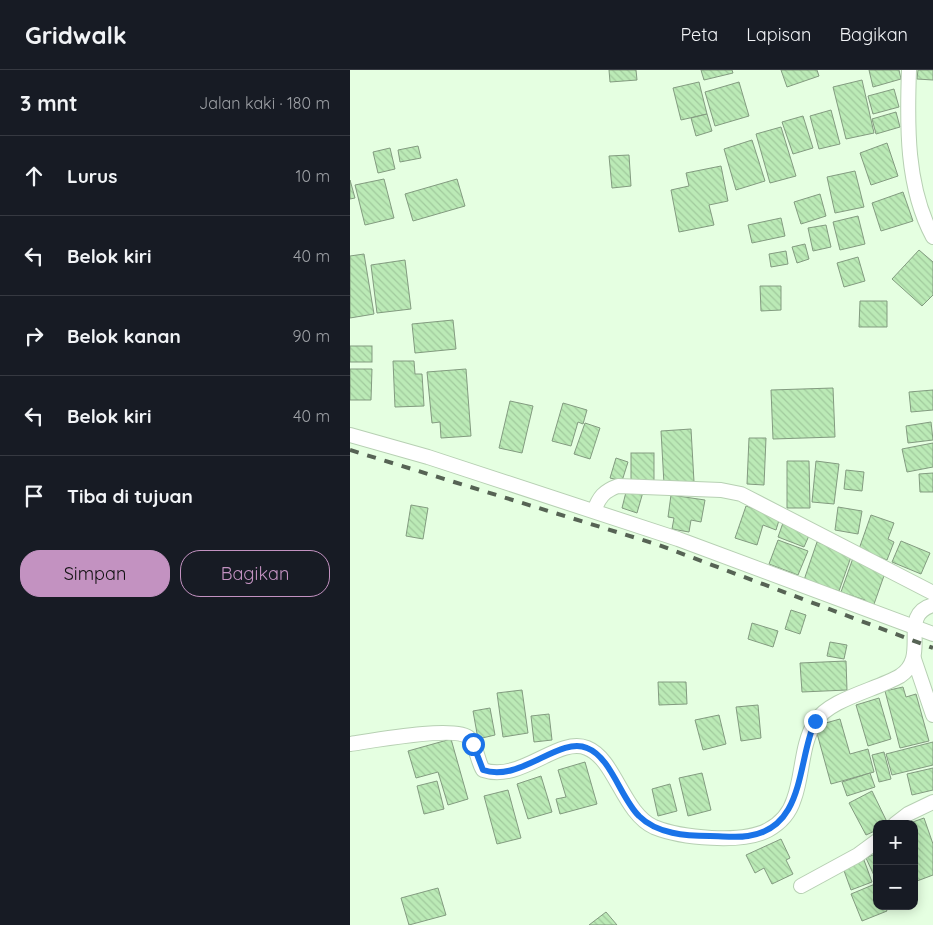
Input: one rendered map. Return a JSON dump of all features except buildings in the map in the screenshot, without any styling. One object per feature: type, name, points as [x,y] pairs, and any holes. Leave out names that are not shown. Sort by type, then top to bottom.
[{"type":"street","points":[[909,70],[909,146],[920,205],[933,237]]},
{"type":"street","points":[[350,435],[437,460],[687,542],[933,634]]},
{"type":"street","points":[[594,511],[598,500],[607,490],[618,486],[722,490],[741,494],[933,593]]},
{"type":"street","points":[[350,744],[440,732],[458,732],[468,737],[473,744],[483,770],[490,773],[528,766],[563,748],[576,746],[587,748],[600,757],[638,816],[651,826],[671,833],[698,836],[748,836],[768,830],[784,819],[794,799],[809,736],[815,721],[831,707],[900,675],[908,669],[914,659],[917,642],[914,627],[918,614],[925,607],[933,605]]},
{"type":"street","points":[[914,659],[933,715]]},
{"type":"street","points":[[900,820],[908,814],[933,802]]},
{"type":"street","points":[[801,886],[858,856],[873,844]]},
{"type":"railway","points":[[350,450],[659,545],[933,648]]},
{"type":"route","points":[[473,744],[483,770],[490,773],[528,766],[563,748],[576,746],[587,748],[600,757],[638,816],[651,826],[671,833],[698,836],[748,836],[768,830],[784,819],[794,799],[809,736],[815,721]]}]
